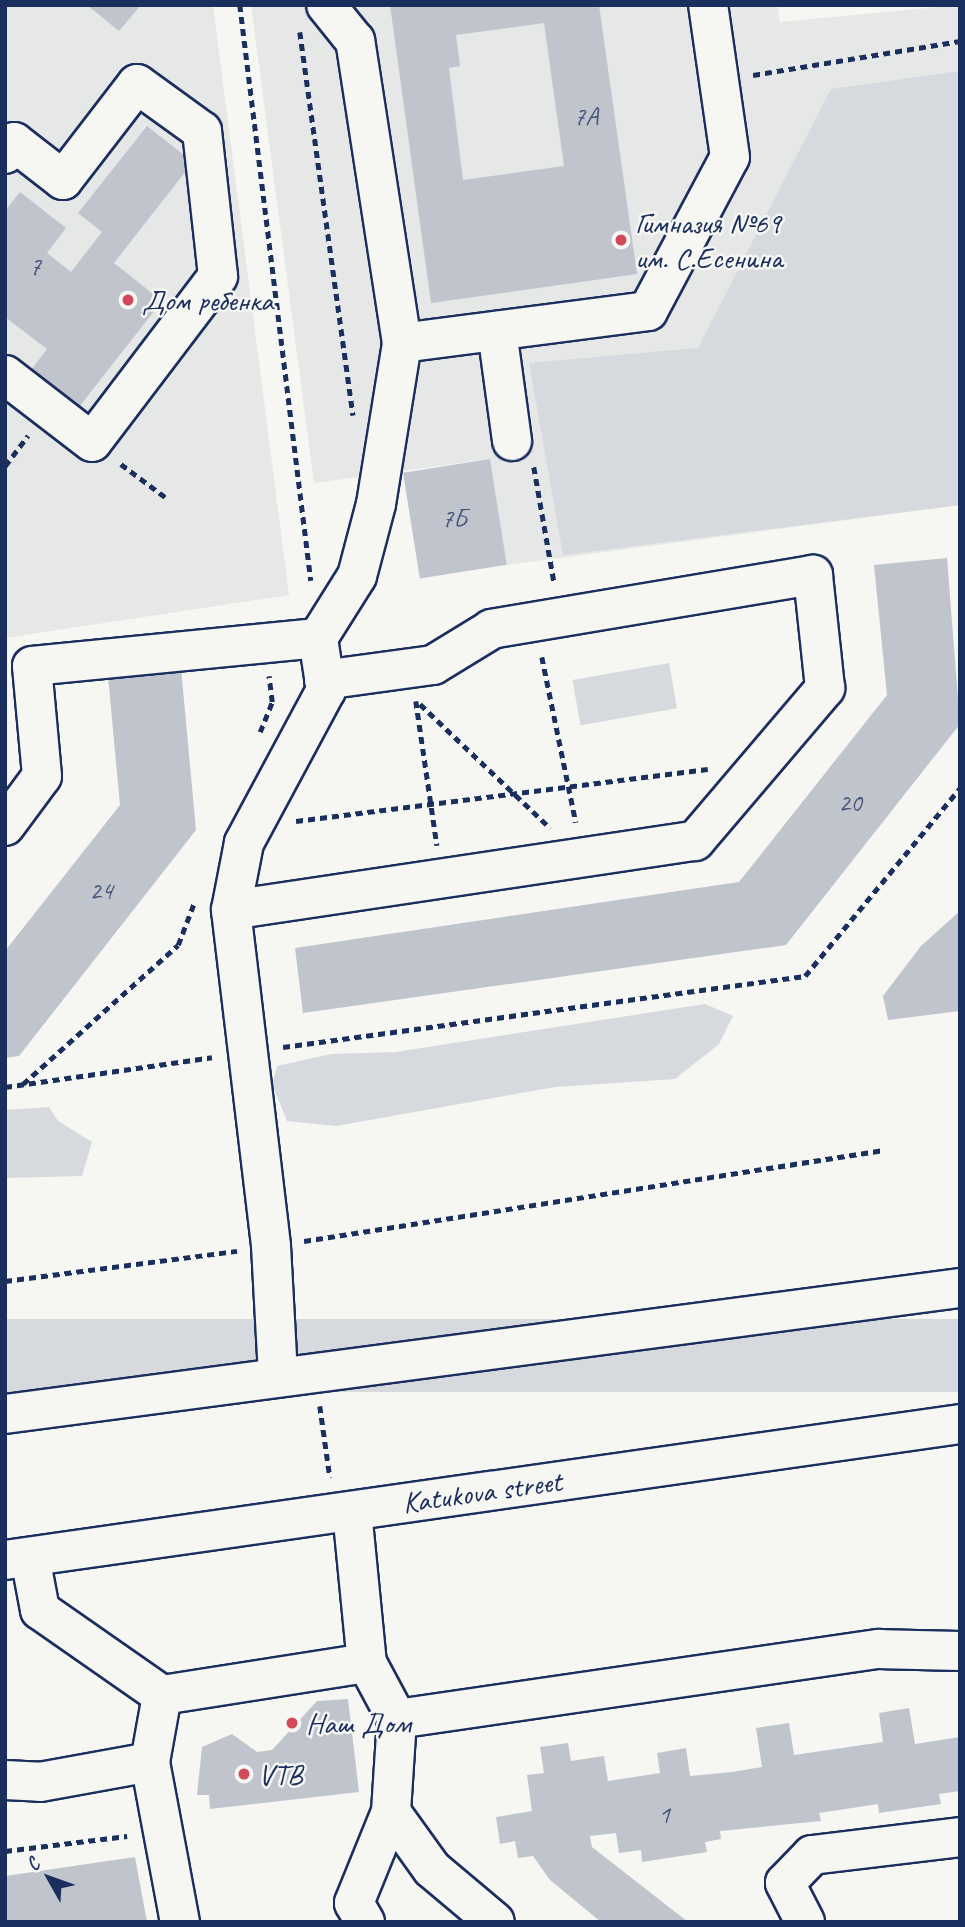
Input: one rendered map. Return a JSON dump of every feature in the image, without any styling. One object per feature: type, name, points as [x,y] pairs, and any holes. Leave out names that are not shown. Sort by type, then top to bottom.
[{"type":"main road","points":[[402,343],[648,311],[730,157],[708,5]]},
{"type":"main road","points":[[278,1377],[271,1247],[249,1052],[214,902],[326,690],[318,638],[357,576],[376,504],[402,343],[355,41],[312,12]]},
{"type":"main road","points":[[5,154],[14,142],[63,180],[137,84],[202,131],[218,276],[92,442],[5,375]]},
{"type":"main road","points":[[497,331],[521,447]]},
{"type":"main road","points":[[214,902],[443,880],[584,861],[695,841],[825,688],[813,575],[492,629],[433,665],[324,680]]},
{"type":"main road","points":[[5,826],[42,776],[32,666],[318,638]]},
{"type":"main road","points":[[5,1414],[960,1288]]},
{"type":"main road","name":"Katukova street","points":[[18,1559],[960,1424]]},
{"type":"main road","points":[[344,1512],[367,1663],[397,1719],[391,1812],[354,1903],[365,1922]]},
{"type":"main road","points":[[18,1559],[40,1610],[162,1695],[367,1663]]},
{"type":"main road","points":[[397,1719],[879,1649],[960,1650]]},
{"type":"main road","points":[[162,1695],[150,1762],[180,1922]]},
{"type":"main road","points":[[5,1780],[40,1782],[150,1762]]},
{"type":"main road","points":[[391,1812],[432,1869],[495,1922]]},
{"type":"main road","points":[[805,1922],[785,1883],[812,1855],[960,1837]]},
{"type":"path","points":[[240,5],[318,638]]},
{"type":"path","points":[[312,12],[354,427]]},
{"type":"path","points":[[719,81],[960,41]]},
{"type":"path","points":[[92,442],[168,499]]},
{"type":"path","points":[[521,447],[548,619],[569,787],[584,861]]},
{"type":"path","points":[[257,740],[272,702],[266,643]]},
{"type":"path","points":[[386,671],[584,861]]},
{"type":"path","points":[[416,700],[443,880]]},
{"type":"path","points":[[254,826],[762,763]]},
{"type":"path","points":[[5,1087],[805,976],[960,788]]},
{"type":"path","points":[[22,1085],[178,945],[214,902]]},
{"type":"path","points":[[5,1280],[271,1247],[884,1150]]},
{"type":"path","points":[[316,1371],[344,1512]]},
{"type":"path","points":[[5,1851],[163,1831]]},
{"type":"shaded area","name":"Дом ребенка","points":[[5,5],[213,5],[289,595],[5,638]]},
{"type":"shaded area","name":"Гимназия №69 им. С.Есенина","points":[[251,5],[777,5],[780,22],[960,5],[960,505],[506,565],[490,459],[314,483]]},
{"type":"shaded area","points":[[960,71],[960,505],[563,555],[529,363],[698,348],[831,89]]},
{"type":"shaded area","points":[[669,663],[677,708],[580,725],[572,680]]},
{"type":"shaded area","points":[[705,1004],[733,1016],[719,1044],[675,1079],[555,1087],[336,1126],[287,1121],[272,1084],[277,1066],[331,1054],[396,1052]]},
{"type":"shaded area","points":[[49,1107],[58,1121],[92,1142],[82,1176],[5,1178],[5,1110]]},
{"type":"shaded area","points":[[5,1319],[960,1319],[960,1392],[5,1392]]},
{"type":"building","points":[[87,5],[141,5],[119,31]]},
{"type":"building","points":[[390,5],[599,5],[637,274],[431,303]],"holes":[[[544,23],[564,166],[463,180],[449,68],[460,66],[456,35]]]},
{"type":"building","points":[[147,126],[193,162],[114,263],[162,301],[79,407],[31,370],[47,349],[5,317],[5,211],[20,192],[66,228],[47,253],[71,272],[102,232],[78,213]]},
{"type":"building","points":[[490,459],[507,565],[420,578],[403,473]]},
{"type":"building","points":[[947,558],[960,724],[786,945],[303,1013],[295,948],[739,882],[887,695],[874,565]]},
{"type":"building","points":[[181,668],[196,830],[19,1056],[5,1058],[5,951],[120,805],[108,676]]},
{"type":"building","points":[[960,911],[960,1011],[888,1020],[883,996],[921,946]]},
{"type":"building","points":[[348,1699],[359,1792],[210,1809],[209,1795],[197,1795],[202,1747],[232,1734],[257,1752],[272,1750],[317,1701]]},
{"type":"building","points":[[909,1708],[915,1744],[960,1737],[960,1791],[939,1794],[941,1804],[879,1813],[878,1804],[819,1813],[821,1821],[720,1831],[721,1839],[705,1842],[707,1852],[642,1862],[641,1850],[619,1853],[616,1833],[590,1836],[592,1847],[688,1922],[601,1922],[550,1880],[533,1856],[518,1858],[515,1841],[500,1844],[496,1817],[532,1811],[527,1775],[544,1773],[540,1747],[568,1743],[571,1761],[604,1756],[608,1781],[660,1773],[657,1753],[686,1748],[690,1776],[732,1772],[762,1767],[756,1728],[789,1723],[794,1755],[883,1742],[879,1713]]},
{"type":"building","points":[[135,1857],[147,1922],[5,1922],[5,1876]]},
{"type":"place","name":"Гимназия №69 им. С.Есенина","points":[[621,240]]},
{"type":"place","name":"Дом ребенка","points":[[128,300]]},
{"type":"place","name":"Наш Дом","points":[[292,1723]]},
{"type":"place","name":"VTB","points":[[244,1774]]}]
